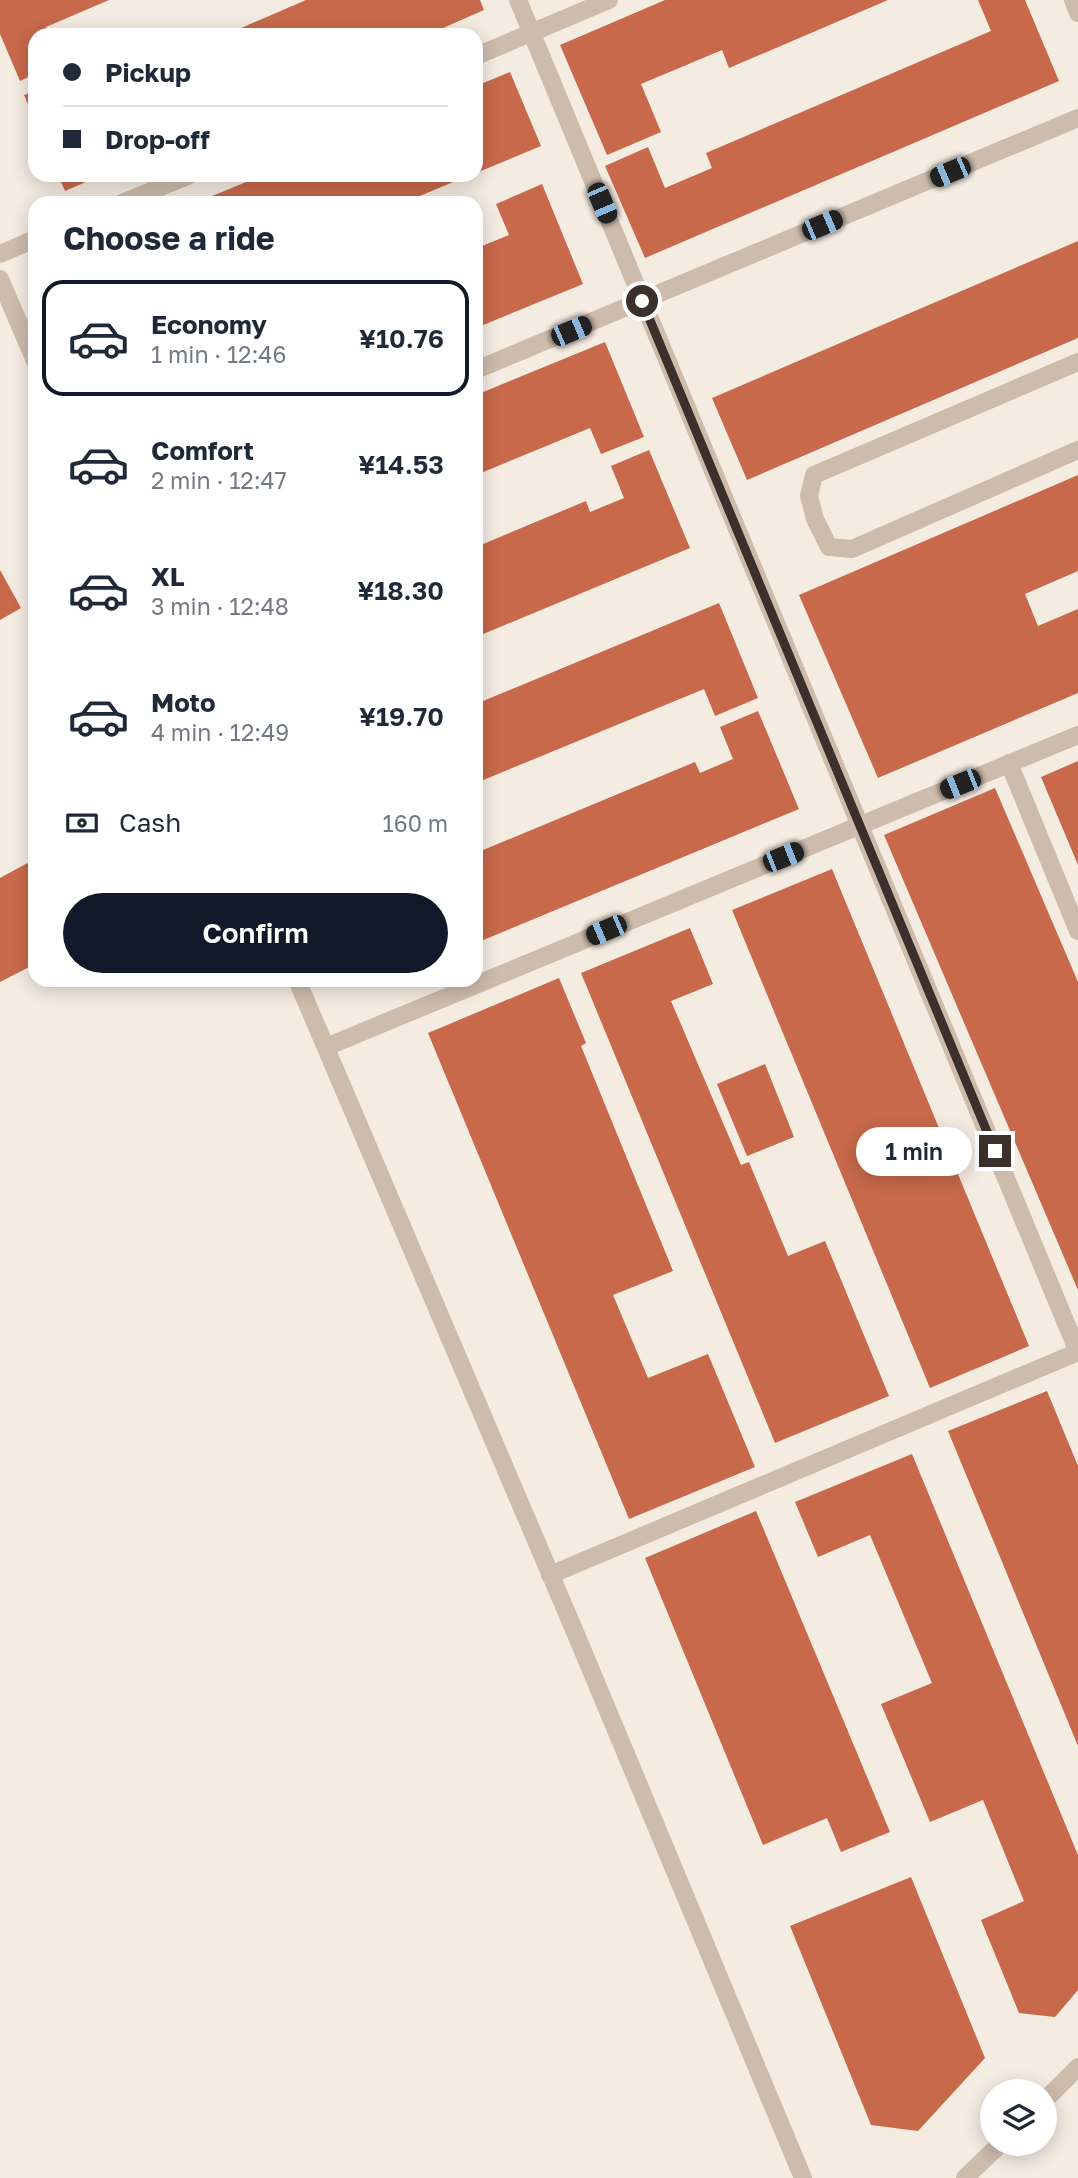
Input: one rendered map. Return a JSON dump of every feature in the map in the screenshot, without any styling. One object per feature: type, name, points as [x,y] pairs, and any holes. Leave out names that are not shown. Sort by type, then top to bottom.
[{"type":"street","points":[[518,0],[1078,1352],[550,1575]]},
{"type":"street","points":[[483,53],[609,0]]},
{"type":"street","points":[[1073,0],[1078,13]]},
{"type":"street","points":[[483,367],[1078,118]]},
{"type":"street","points":[[139,196],[173,182]]},
{"type":"street","points":[[0,254],[28,242]]},
{"type":"street","points":[[0,279],[28,345]]},
{"type":"street","points":[[1078,362],[814,475],[809,496],[815,519],[829,547],[852,549],[1078,450]]},
{"type":"street","points":[[483,981],[1078,734]]},
{"type":"street","points":[[1009,763],[1078,932]]},
{"type":"street","points":[[301,987],[803,2178]]},
{"type":"street","points":[[326,1046],[469,987]]},
{"type":"street","points":[[1057,2088],[1078,2067]]},
{"type":"street","points":[[965,2178],[988,2156]]},
{"type":"building","points":[[0,0],[109,0],[46,28],[28,28],[28,77],[20,81],[0,34]]},
{"type":"building","points":[[306,0],[480,0],[484,10],[443,28],[241,28]]},
{"type":"building","points":[[665,0],[888,0],[729,68],[722,50],[641,84],[661,132],[607,155],[560,45]]},
{"type":"building","points":[[978,0],[1025,0],[1059,81],[645,258],[605,166],[648,147],[665,188],[712,168],[706,153],[991,31]]},
{"type":"building","points":[[510,72],[541,146],[483,170],[483,83]]},
{"type":"building","points":[[61,182],[86,182],[65,191]]},
{"type":"building","points":[[246,182],[453,182],[420,196],[212,196]]},
{"type":"building","points":[[542,184],[583,284],[483,325],[483,246],[509,235],[496,204]]},
{"type":"building","points":[[1078,241],[1078,338],[747,480],[712,398]]},
{"type":"building","points":[[605,342],[644,437],[601,454],[590,428],[483,472],[483,392]]},
{"type":"building","points":[[649,450],[690,548],[483,634],[483,544],[586,501],[590,512],[624,498],[611,466]]},
{"type":"building","points":[[1078,475],[1078,571],[1025,594],[1038,626],[1078,609],[1078,693],[878,778],[799,595]]},
{"type":"building","points":[[0,570],[21,608],[0,620]]},
{"type":"building","points":[[719,603],[758,698],[715,716],[704,689],[483,780],[483,701]]},
{"type":"building","points":[[758,711],[799,809],[483,940],[483,850],[695,762],[700,773],[733,759],[720,727]]},
{"type":"building","points":[[1078,761],[1078,865],[1041,777]]},
{"type":"building","points":[[995,788],[1078,982],[1078,1290],[884,835]]},
{"type":"building","points":[[28,863],[28,968],[0,982],[0,878]]},
{"type":"building","points":[[832,869],[1029,1346],[930,1388],[732,910]]},
{"type":"building","points":[[690,928],[713,984],[671,1001],[741,1165],[749,1162],[788,1256],[825,1241],[889,1396],[775,1443],[581,973]]},
{"type":"building","points":[[559,978],[586,1043],[581,1046],[673,1271],[613,1295],[648,1378],[708,1354],[755,1467],[629,1519],[428,1033]]},
{"type":"building","points":[[765,1064],[794,1137],[747,1156],[717,1084]]},
{"type":"building","points":[[1047,1391],[1078,1466],[1078,1746],[948,1431]]},
{"type":"building","points":[[912,1454],[1078,1855],[1078,1990],[1055,2017],[1019,2013],[981,1920],[1024,1901],[983,1800],[930,1822],[881,1704],[932,1683],[870,1535],[818,1557],[795,1502]]},
{"type":"building","points":[[756,1511],[890,1832],[841,1852],[827,1818],[763,1845],[645,1558]]},
{"type":"building","points":[[911,1877],[985,2058],[918,2131],[871,2125],[790,1926]]},
{"type":"route","points":[[642,301],[995,1151]]}]
